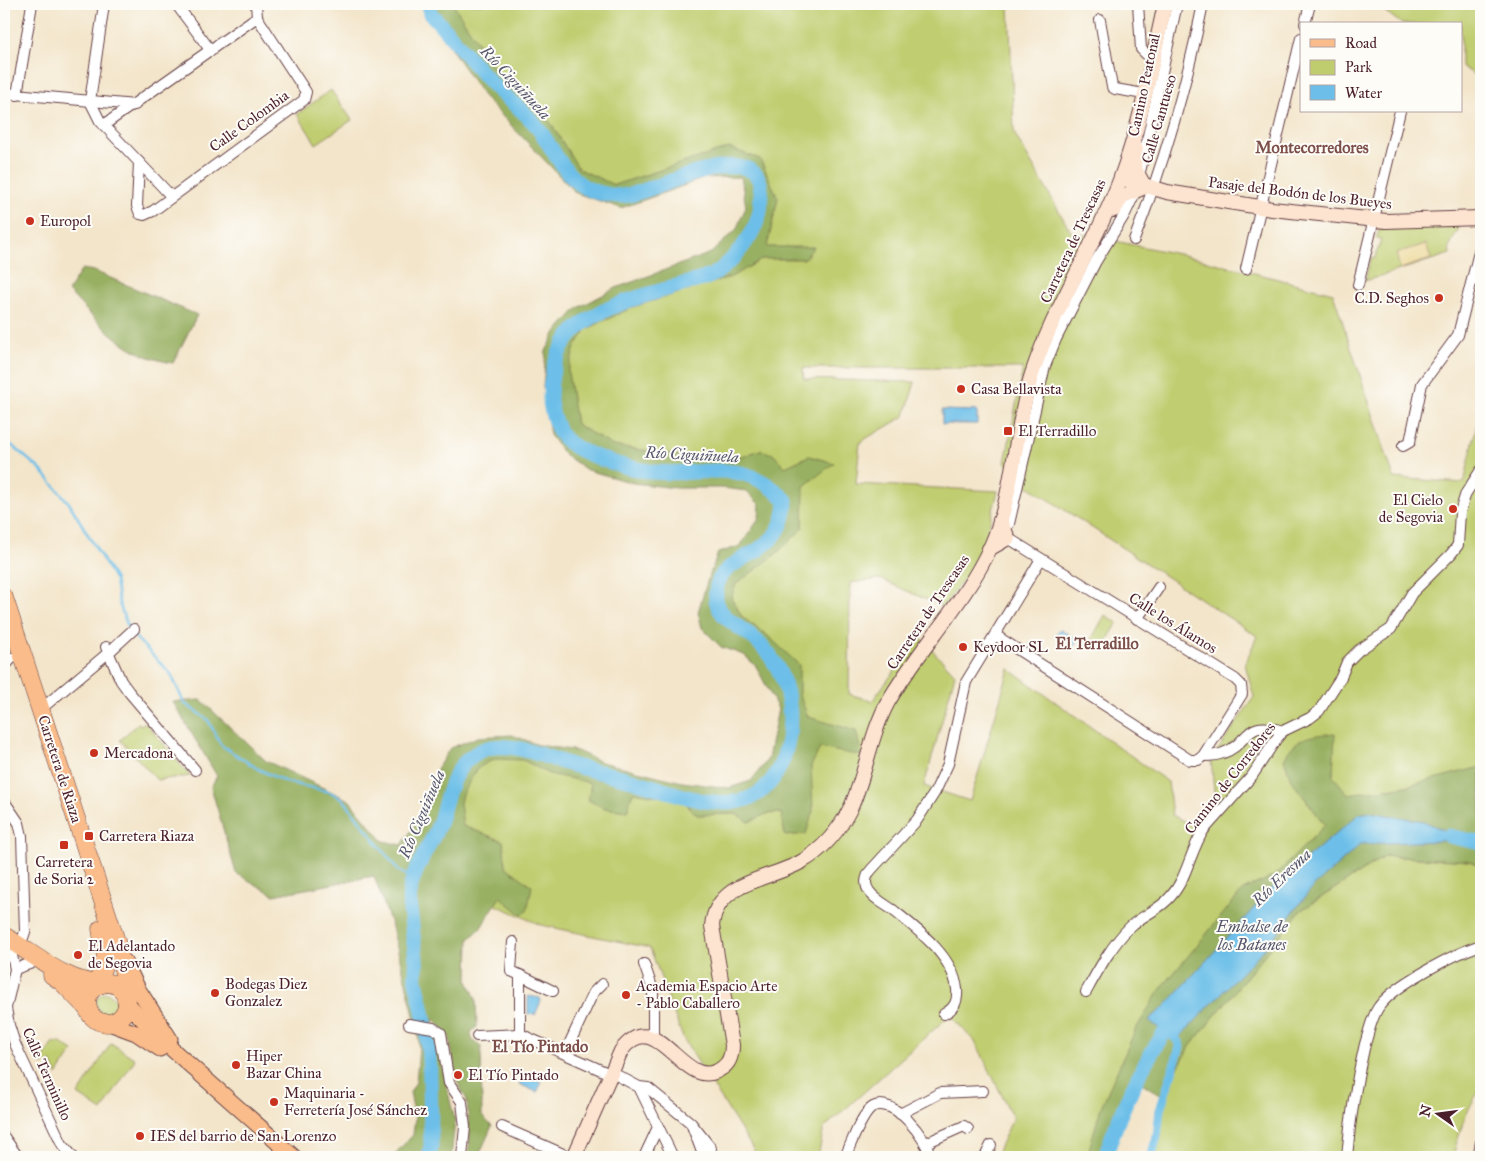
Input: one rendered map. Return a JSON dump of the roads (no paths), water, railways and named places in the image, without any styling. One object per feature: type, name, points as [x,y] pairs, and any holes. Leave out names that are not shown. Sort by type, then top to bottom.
[{"type":"highway","name":"Carretera de Riaza","points":[[4,598],[41,709],[111,942],[99,985]]},
{"type":"highway","name":"Carretera de Riaza","points":[[4,632],[8,662],[124,974],[126,1000]]},
{"type":"highway","points":[[72,978],[88,972],[98,964],[111,942]]},
{"type":"highway","points":[[10,945],[72,978],[99,985],[116,986],[126,1000],[122,1016],[109,1023],[94,1019],[88,1009],[62,982],[32,963],[10,945]]},
{"type":"highway","points":[[88,1009],[89,996],[99,985]]},
{"type":"main road","points":[[111,942],[138,989],[182,1057]]},
{"type":"main road","points":[[126,1000],[144,1023],[294,1157]]},
{"type":"main road","points":[[109,1023],[136,1033],[156,1046],[282,1157]]},
{"type":"street","points":[[17,95],[32,4]]},
{"type":"street","points":[[104,4],[90,101],[96,116],[171,196]]},
{"type":"street","points":[[176,4],[211,51]]},
{"type":"street","name":"Calle Colombia","points":[[139,162],[136,206],[140,214],[148,214],[306,96],[303,86],[257,17],[256,4]]},
{"type":"street","points":[[1138,4],[1141,49],[1152,60]]},
{"type":"street","name":"Carretera de Trescasas","points":[[653,1038],[663,1043],[697,1072],[714,1073],[728,1062],[732,1045],[712,926],[717,905],[732,890],[803,860],[826,844],[838,830],[854,799],[879,722],[888,702],[964,593],[989,549],[1005,527],[1031,377],[1045,340],[1120,178],[1144,97],[1165,4]]},
{"type":"street","name":"Camino Peatonal","points":[[1140,172],[1177,4]]},
{"type":"street","name":"Calle Cantueso","points":[[1134,240],[1144,190],[1175,124],[1203,4]]},
{"type":"street","points":[[1306,22],[1310,4]]},
{"type":"street","points":[[104,125],[257,17]]},
{"type":"street","points":[[1100,20],[1112,87],[1115,90],[1144,97],[1145,118],[1134,162],[1144,190]]},
{"type":"street","points":[[1246,269],[1300,42]]},
{"type":"street","points":[[4,93],[134,105]]},
{"type":"street","points":[[106,103],[114,110],[114,119]]},
{"type":"street","points":[[1358,285],[1372,220],[1400,112]]},
{"type":"street","name":"Pasaje del Bodón de los Bueyes","points":[[1120,178],[1144,190],[1260,207],[1372,220],[1481,218]]},
{"type":"street","points":[[1094,236],[1108,224],[1121,198],[1144,190]]},
{"type":"street","points":[[989,549],[1005,527],[1026,452],[1038,388],[1049,357],[1096,260],[1125,214],[1144,190]]},
{"type":"street","points":[[1403,446],[1410,442],[1422,384],[1458,335],[1481,244]]},
{"type":"street","name":"Camino de Corredores","points":[[1086,992],[1107,958],[1130,927],[1141,918],[1159,909],[1172,896],[1186,873],[1203,831],[1252,776],[1283,731],[1310,718],[1319,711],[1337,684],[1347,662],[1359,650],[1391,629],[1412,592],[1458,545],[1460,512],[1466,493],[1481,470]]},
{"type":"street","name":"Calle los Álamos","points":[[1005,527],[1041,559],[1235,678],[1241,685],[1240,697],[1203,756]]},
{"type":"street","points":[[944,1014],[953,1009],[957,1001],[955,976],[950,965],[912,926],[872,895],[866,880],[871,870],[917,820],[935,792],[948,764],[966,682],[1041,559]]},
{"type":"street","points":[[1137,619],[1159,587]]},
{"type":"street","points":[[41,709],[107,650],[134,630]]},
{"type":"street","points":[[994,635],[1192,761],[1198,760],[1203,756],[1223,754],[1254,729],[1271,727],[1283,731]]},
{"type":"street","points":[[107,650],[129,692],[195,770]]},
{"type":"street","points":[[4,801],[18,823],[22,836],[25,934],[10,945]]},
{"type":"street","points":[[513,942],[511,971],[553,991]]},
{"type":"street","name":"Calle Terminillo","points":[[10,945],[15,970],[6,1008],[12,1034],[62,1144],[73,1157]]},
{"type":"street","points":[[1347,1157],[1353,1097],[1370,1028],[1377,1009],[1398,989],[1437,965],[1481,945]]},
{"type":"street","points":[[15,970],[32,963]]},
{"type":"street","points":[[574,1157],[621,1051],[628,1043],[641,1037],[653,1038],[653,990],[644,964]]},
{"type":"street","points":[[520,975],[520,1034]]},
{"type":"street","points":[[565,1053],[593,993],[602,984]]},
{"type":"street","points":[[413,1025],[433,1028],[441,1033],[450,1082],[462,1102],[465,1127],[462,1157]]},
{"type":"street","points":[[477,1036],[520,1034],[639,1087],[648,1088],[691,1123]]},
{"type":"street","points":[[639,1087],[673,1157]]},
{"type":"street","points":[[900,1114],[940,1093],[983,1091]]},
{"type":"street","points":[[845,1157],[864,1117],[872,1107],[885,1105],[900,1114],[919,1132],[929,1148],[930,1157]]},
{"type":"street","points":[[926,1143],[964,1126],[968,1129]]},
{"type":"street","points":[[502,1127],[570,1157]]},
{"type":"street","points":[[644,1157],[658,1127]]},
{"type":"street","points":[[4,1137],[18,1157]]},
{"type":"street","points":[[1478,1157],[1481,1142]]},
{"type":"street","points":[[985,1157],[991,1145]]},
{"type":"water","points":[[942,410],[977,411],[977,424],[942,424]]},
{"type":"water","points":[[1060,629],[1078,640],[1074,646],[1056,635]]},
{"type":"water","name":"Embalse de los Batanes","points":[[1370,812],[1423,821],[1467,840],[1361,844],[1312,888],[1267,946],[1175,1042],[1149,1020],[1164,1007],[1274,886],[1359,814]]},
{"type":"water","points":[[528,996],[540,998],[541,1001],[535,1015],[528,1014]]},
{"type":"water","points":[[524,1074],[542,1082],[537,1092],[519,1084]]},
{"type":"waterway","name":"Río Ciguiñuela","points":[[428,4],[430,13],[496,88],[534,123],[565,169],[581,185],[591,190],[621,196],[702,171],[725,167],[744,168],[757,176],[761,194],[760,213],[748,239],[736,254],[716,273],[707,277],[630,300],[589,319],[573,332],[561,349],[553,371],[550,398],[551,409],[560,433],[574,447],[589,454],[621,465],[654,472],[723,471],[739,473],[754,477],[770,486],[786,500],[783,520],[775,535],[764,545],[728,568],[720,578],[716,599],[721,612],[726,618],[750,635],[773,660],[786,690],[790,723],[784,756],[772,780],[756,795],[738,802],[695,799],[513,747],[502,746],[482,750],[464,763],[453,780],[440,821],[412,881],[409,895],[416,980],[426,1028],[429,1061],[431,1146],[429,1157]]},
{"type":"waterway","points":[[4,439],[40,469],[69,503],[115,580],[119,603],[129,630]]},
{"type":"waterway","points":[[132,634],[171,674],[184,703],[208,720],[221,745],[258,769],[286,782],[330,792],[343,799],[398,870],[413,879]]},
{"type":"waterway","name":"Río Eresma","points":[[1449,836],[1481,843]]},
{"type":"waterway","name":"Río Eresma","points":[[1105,1157],[1118,1120],[1134,1084],[1164,1033],[1176,1017]]},
{"type":"waterway","points":[[1151,1157],[1157,1137],[1160,1110],[1180,1047],[1179,1042],[1170,1033]]},
{"type":"place","name":"Europol","points":[[30,221]]},
{"type":"place","name":"C.D. Seghos","points":[[1439,298]]},
{"type":"place","name":"Casa Bellavista","points":[[961,389]]},
{"type":"place","name":"El Terradillo","points":[[1008,431]]},
{"type":"place","name":"El Cielo de Segovia","points":[[1453,509]]},
{"type":"place","name":"Keydoor SL","points":[[963,647]]},
{"type":"place","name":"Mercadona","points":[[94,753]]},
{"type":"place","name":"Carretera Riaza","points":[[89,836]]},
{"type":"place","name":"Carretera de Soria 2","points":[[64,845]]},
{"type":"place","name":"El Adelantado de Segovia","points":[[78,955]]},
{"type":"place","name":"Bodegas Diez Gonzalez","points":[[215,993]]},
{"type":"place","name":"Academia Espacio Arte - Pablo Caballero","points":[[626,995]]},
{"type":"place","name":"Hiper Bazar China","points":[[236,1065]]},
{"type":"place","name":"El Tío Pintado","points":[[458,1075]]},
{"type":"place","name":"Maquinaria - Ferretería José Sánchez","points":[[274,1102]]},
{"type":"place","name":"IES del barrio de San Lorenzo","points":[[140,1136]]},
{"type":"district","name":"Montecorredores","points":[[1312,147]]},
{"type":"district","name":"El Terradillo","points":[[1097,643]]},
{"type":"district","name":"El Tío Pintado","points":[[540,1046]]}]
